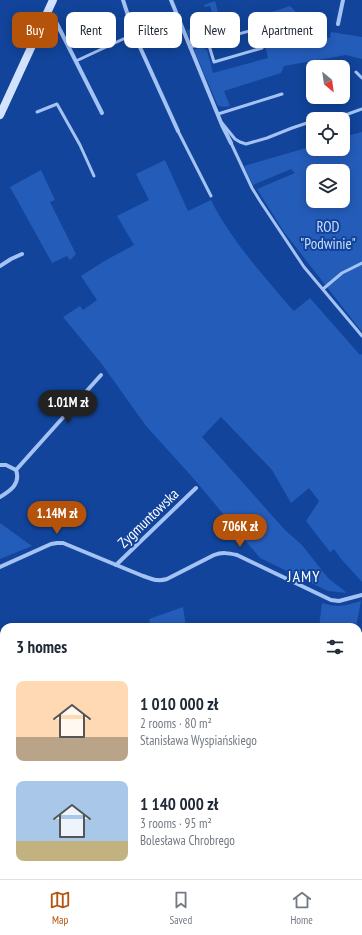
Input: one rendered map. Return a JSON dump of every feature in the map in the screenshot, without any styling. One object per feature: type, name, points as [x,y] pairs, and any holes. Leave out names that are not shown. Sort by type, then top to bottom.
[{"type":"street","points":[[48,12],[53,0]]},
{"type":"street","points":[[123,0],[127,12]]},
{"type":"street","points":[[171,0],[190,47]]},
{"type":"street","points":[[338,24],[343,0]]},
{"type":"street","points":[[58,26],[102,113]]},
{"type":"street","points":[[0,116],[31,48]]},
{"type":"street","points":[[140,48],[178,131]]},
{"type":"street","points":[[190,48],[231,143]]},
{"type":"street","points":[[0,266],[22,254]]},
{"type":"street","points":[[16,470],[100,375]]},
{"type":"street","points":[[0,465],[6,465],[16,470]]},
{"type":"street","points":[[0,497],[13,488],[17,479],[16,470]]},
{"type":"street","name":"Zygmuntowska","points":[[116,564],[196,488]]},
{"type":"street","points":[[0,567],[51,544],[63,543],[156,581],[167,579],[214,555],[227,553],[237,555],[331,600],[339,601],[362,595]]},
{"type":"lane","points":[[257,29],[262,48],[214,62],[208,42],[257,29]]},
{"type":"lane","points":[[76,61],[124,39]]},
{"type":"lane","points":[[356,72],[362,78]]},
{"type":"lane","points":[[218,114],[282,94]]},
{"type":"lane","points":[[37,112],[57,104],[80,145],[94,176]]},
{"type":"lane","points":[[350,113],[362,109]]},
{"type":"lane","points":[[221,122],[235,139],[246,144],[306,123]]},
{"type":"lane","points":[[178,131],[211,196]]},
{"type":"lane","points":[[231,143],[252,188],[304,267],[362,335]]},
{"type":"lane","points":[[323,289],[342,273],[362,263]]},
{"type":"green space","points":[[215,1],[218,12],[212,12],[210,6],[205,7],[204,5]]},
{"type":"green space","points":[[290,6],[296,12],[271,12]]},
{"type":"green space","points":[[190,29],[190,39],[187,32],[187,30]]},
{"type":"green space","points":[[331,32],[362,37],[362,59],[346,55],[318,60],[306,60],[306,62],[284,66],[281,73],[224,91],[230,106],[225,107],[218,106],[194,50],[204,48],[207,50],[213,73],[268,58],[266,48],[327,48],[327,37],[330,38]]},
{"type":"green space","name":"ROD \"Podwinie\"","points":[[362,132],[362,332],[284,232],[257,189],[295,173],[291,169],[253,185],[244,166],[306,148],[306,156],[350,156],[350,135]]},
{"type":"green space","points":[[165,160],[188,211],[211,200],[237,243],[291,308],[294,311],[310,298],[360,355],[362,354],[362,582],[334,549],[330,552],[306,521],[319,501],[309,488],[291,503],[272,470],[221,417],[202,437],[285,530],[302,545],[328,578],[347,593],[328,591],[260,558],[194,479],[146,426],[101,363],[63,317],[80,306],[83,310],[97,300],[81,276],[134,245],[117,216],[149,200],[136,174]]},
{"type":"green space","points":[[41,170],[55,200],[50,202],[76,254],[70,260],[67,256],[52,263],[10,187]]},
{"type":"green space","points":[[0,523],[32,546],[0,559]]},
{"type":"green space","points":[[361,601],[357,623],[320,623],[322,603],[332,606]]},
{"type":"green space","points":[[183,607],[185,623],[150,623],[149,619]]},
{"type":"district","name":"JAMY","points":[[304,576]]}]
